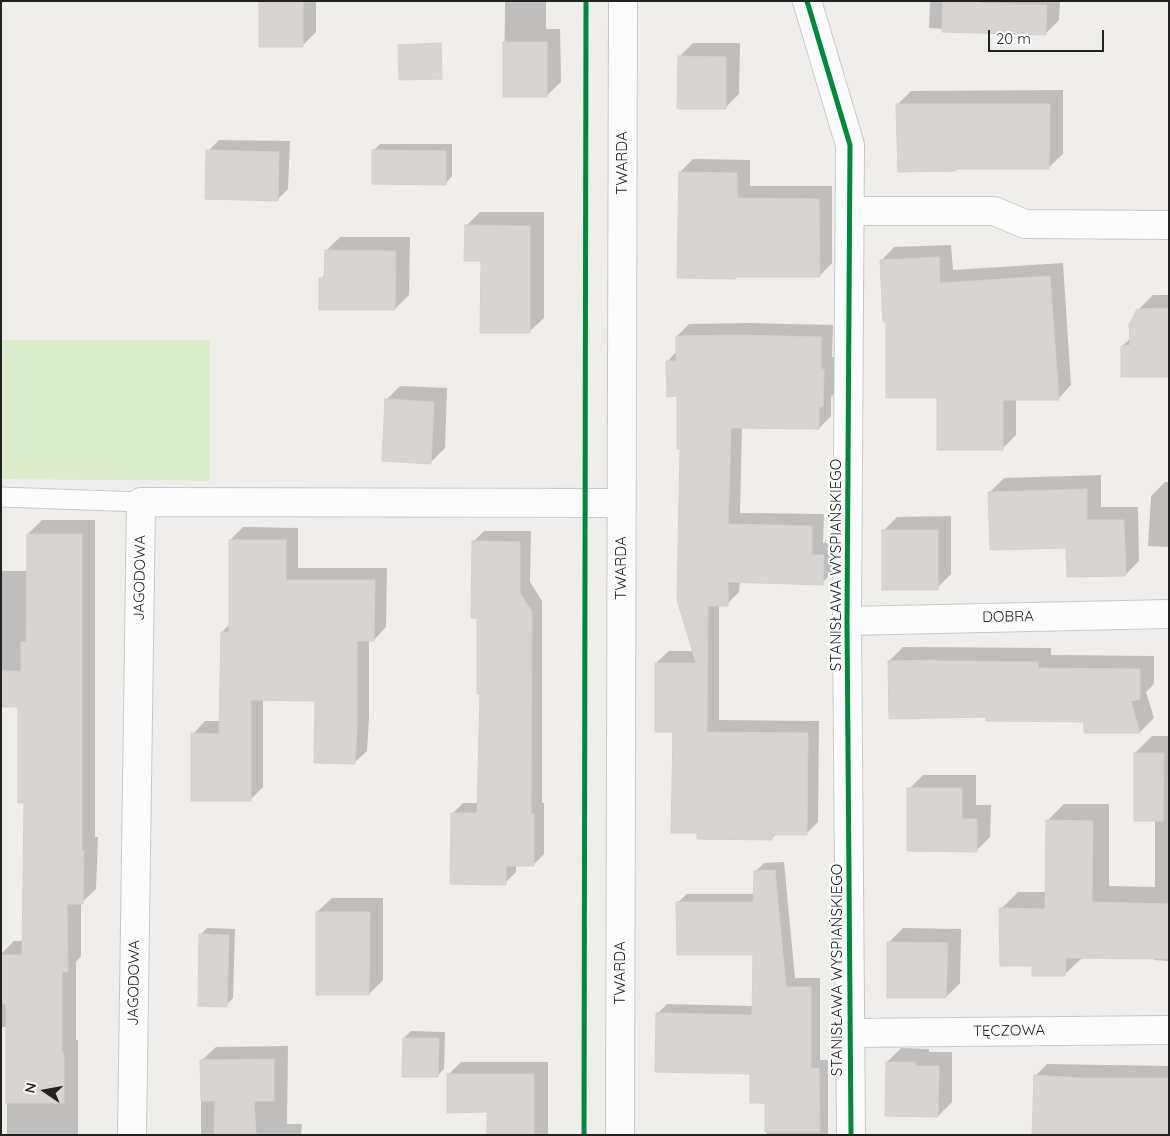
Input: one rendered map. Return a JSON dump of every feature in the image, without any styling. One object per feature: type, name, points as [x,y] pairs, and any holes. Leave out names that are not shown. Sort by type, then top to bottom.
[{"type":"street","name":"TWARDA","points":[[620,1135],[623,1]]},
{"type":"street","name":"STANISŁAWA WYSPIAŃSKIEGO","points":[[807,1],[850,145],[847,620],[851,1135]]},
{"type":"street","points":[[850,210],[994,211],[1025,224],[1169,225]]},
{"type":"street","points":[[141,502],[621,503]]},
{"type":"street","name":"JAGODOWA","points":[[132,1135],[141,502]]},
{"type":"street","name":"DOBRA","points":[[847,620],[1169,614]]},
{"type":"street","name":"TĘCZOWA","points":[[850,1033],[1169,1030]]},
{"type":"lane","points":[[1,497],[141,502]]},
{"type":"green space","points":[[1,340],[210,340],[210,481],[1,479]]},
{"type":"building","points":[[259,1],[303,1],[303,47],[259,47]]},
{"type":"building","points":[[943,1],[1047,5],[1046,35],[942,32]]},
{"type":"building","points":[[503,42],[547,42],[547,97],[503,97]]},
{"type":"building","points":[[441,43],[442,79],[399,80],[398,45]]},
{"type":"building","points":[[678,56],[726,57],[726,109],[677,109]]},
{"type":"building","points":[[896,104],[1050,104],[1049,169],[955,169],[955,171],[898,172]]},
{"type":"building","points":[[206,150],[279,152],[278,201],[205,199]]},
{"type":"building","points":[[372,150],[446,151],[446,185],[372,184]]},
{"type":"building","points":[[679,172],[737,173],[737,198],[819,199],[820,277],[677,278]]},
{"type":"building","points":[[465,225],[530,226],[530,333],[480,333],[481,261],[464,261]]},
{"type":"building","points":[[325,250],[396,251],[395,310],[319,310],[319,278],[324,278]]},
{"type":"building","points":[[939,257],[940,283],[1050,276],[1059,400],[1003,400],[1003,450],[937,450],[937,398],[886,398],[886,322],[883,322],[880,260]]},
{"type":"building","points":[[1169,308],[1169,377],[1121,377],[1121,346],[1130,345],[1129,325],[1137,309]]},
{"type":"building","points":[[676,336],[821,337],[821,369],[824,369],[823,407],[819,407],[819,429],[731,428],[728,524],[812,526],[812,555],[824,555],[823,585],[728,582],[728,606],[708,606],[707,732],[808,733],[807,835],[772,835],[772,840],[697,839],[697,833],[671,833],[673,732],[655,732],[655,663],[696,663],[677,600],[680,449],[677,449],[677,396],[667,397],[666,361],[676,361]]},
{"type":"building","points":[[385,399],[434,402],[431,464],[382,461]]},
{"type":"building","points":[[1087,489],[1087,520],[1124,520],[1126,576],[1067,577],[1066,548],[990,550],[988,492]]},
{"type":"building","points":[[882,530],[938,530],[938,590],[882,590]]},
{"type":"building","points":[[27,534],[82,534],[83,904],[67,904],[68,972],[62,972],[64,1103],[6,1103],[6,1004],[1,1004],[1,955],[22,955],[24,803],[18,803],[18,707],[1,707],[1,671],[21,671],[21,642],[26,642]]},
{"type":"building","points":[[229,540],[286,540],[286,580],[375,580],[374,641],[357,641],[355,764],[314,763],[315,701],[251,700],[251,801],[191,801],[191,733],[219,734],[221,632],[229,632]]},
{"type":"building","points":[[472,541],[520,542],[520,593],[532,612],[531,814],[534,814],[534,866],[506,866],[506,885],[450,884],[451,813],[477,813],[480,694],[477,694],[477,618],[471,618]]},
{"type":"building","points":[[888,661],[1038,662],[1038,668],[1140,669],[1140,699],[1131,701],[1140,733],[1084,733],[1084,722],[986,721],[986,717],[889,719]]},
{"type":"building","points":[[1134,753],[1164,753],[1163,821],[1134,821]]},
{"type":"building","points":[[907,788],[962,788],[962,819],[977,819],[977,852],[907,851]]},
{"type":"building","points":[[1046,820],[1093,821],[1092,902],[1169,904],[1169,959],[1066,958],[1065,976],[1032,976],[1032,966],[1000,966],[999,908],[1045,909]]},
{"type":"building","points":[[775,870],[786,987],[811,987],[811,1068],[819,1068],[820,1132],[765,1132],[765,1103],[750,1103],[750,1074],[655,1072],[656,1013],[752,1015],[753,955],[677,955],[676,902],[753,902],[754,871]]},
{"type":"building","points":[[316,912],[370,912],[369,995],[316,995]]},
{"type":"building","points":[[199,934],[229,935],[227,1007],[198,1006]]},
{"type":"building","points":[[887,942],[948,943],[946,998],[887,998]]},
{"type":"building","points":[[403,1038],[439,1038],[438,1077],[402,1077]]},
{"type":"building","points":[[274,1059],[274,1101],[254,1101],[256,1135],[214,1135],[215,1101],[201,1101],[200,1060]]},
{"type":"building","points":[[886,1062],[915,1062],[916,1066],[939,1066],[938,1117],[885,1116]]},
{"type":"building","points":[[447,1074],[534,1074],[534,1135],[487,1135],[487,1112],[447,1113]]},
{"type":"building","points":[[1034,1075],[1082,1078],[1169,1078],[1169,1135],[1032,1135]]},
{"type":"cycle path","points":[[584,1135],[586,1]]},
{"type":"cycle path","points":[[807,1],[850,145],[847,621],[851,1135]]}]
